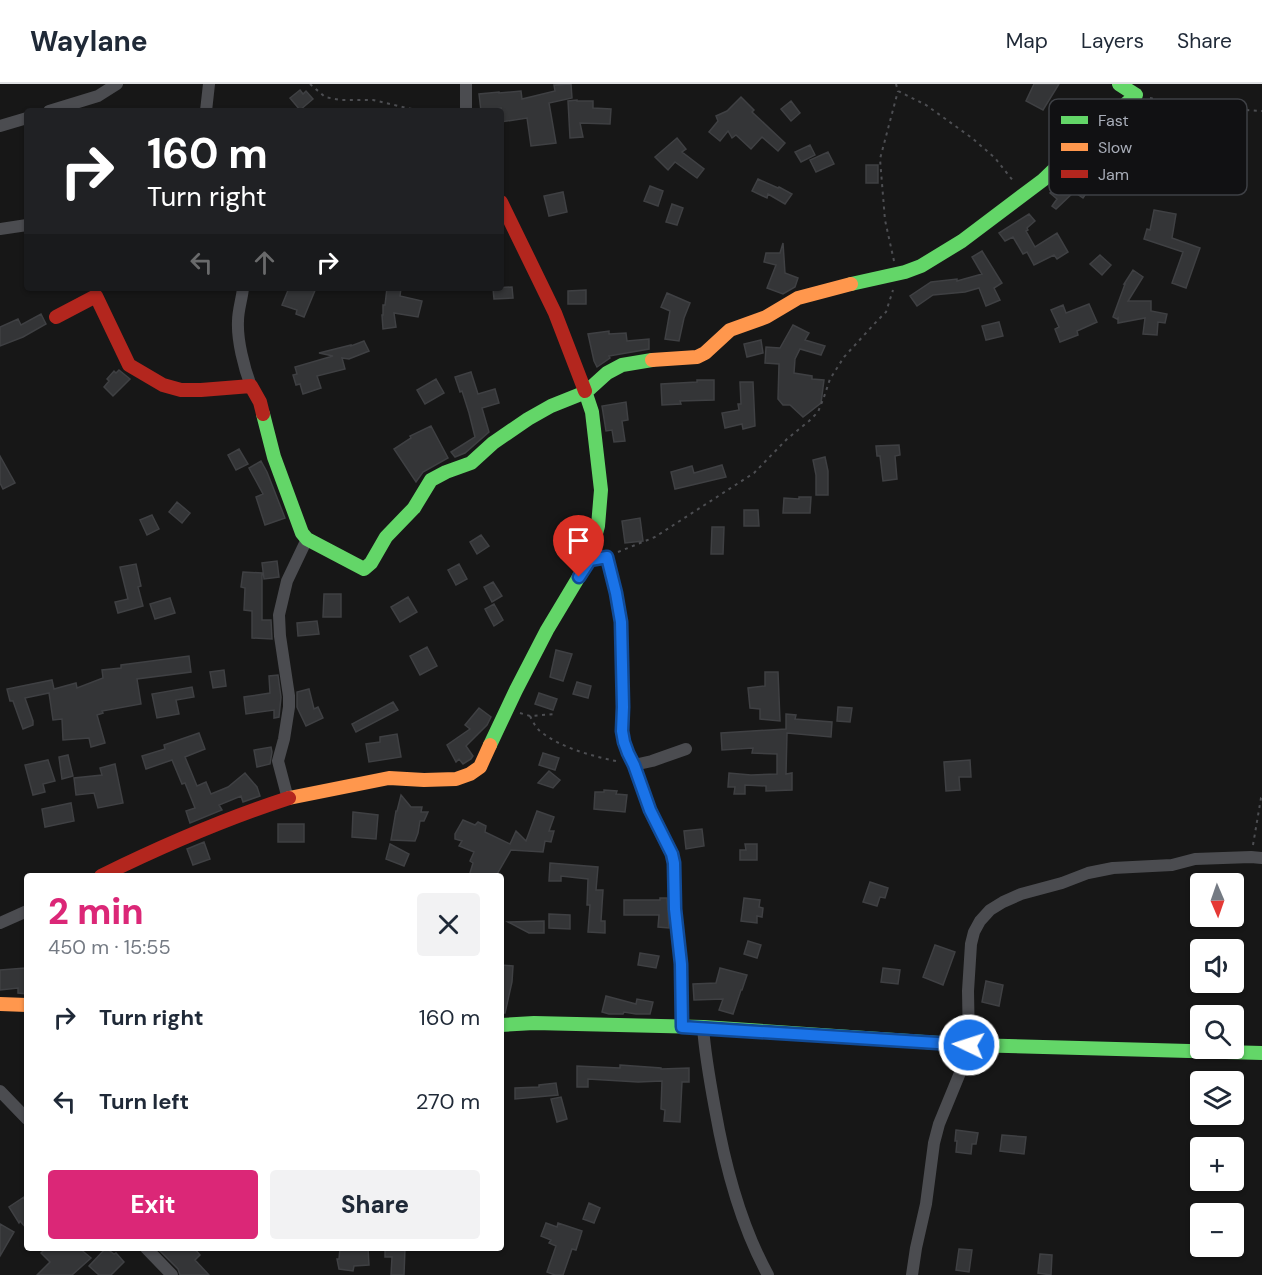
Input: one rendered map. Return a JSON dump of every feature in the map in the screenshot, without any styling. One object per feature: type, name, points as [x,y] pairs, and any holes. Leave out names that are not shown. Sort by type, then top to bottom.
[{"type":"street","points":[[60,108],[98,96],[117,84]]},
{"type":"street","points":[[206,108],[209,84]]},
{"type":"street","points":[[466,84],[466,108]]},
{"type":"street","points":[[1119,84],[1136,94],[1130,99]]},
{"type":"street","points":[[0,126],[24,119]]},
{"type":"street","points":[[243,291],[238,321],[243,360],[251,386],[260,402],[274,457],[302,533],[307,539],[359,568],[365,569],[386,537],[414,508],[431,480],[467,465],[493,443],[528,419],[551,406],[586,392],[607,373],[622,365],[657,359],[697,357],[705,353],[730,330],[766,317],[798,298],[921,266],[962,241],[1049,174]]},
{"type":"street","points":[[107,873],[158,848],[288,799],[388,778],[456,779],[476,771],[480,766],[548,630],[590,560],[598,526],[601,490],[593,422],[586,392],[555,314],[504,208]]},
{"type":"street","points":[[0,229],[24,225]]},
{"type":"street","points":[[57,316],[96,296],[129,364],[163,385],[181,390],[251,386]]},
{"type":"street","points":[[288,799],[278,761],[289,707],[279,615],[287,581],[307,539]]},
{"type":"street","points":[[590,560],[607,557],[621,622],[622,731],[650,810],[672,854],[674,863],[675,909],[681,964],[682,1027]]},
{"type":"street","points":[[634,765],[686,749]]},
{"type":"street","points":[[912,1275],[926,1204],[936,1133],[969,1045],[968,992],[974,932],[980,921],[990,910],[1021,894],[1088,873],[1172,865],[1195,860],[1257,857]]},
{"type":"street","points":[[0,923],[24,912]]},
{"type":"street","points":[[0,1004],[24,1005]]},
{"type":"street","points":[[504,1025],[534,1023],[703,1027],[969,1045],[1262,1053]]},
{"type":"street","points":[[703,1027],[707,1070],[726,1166],[746,1226],[768,1275]]},
{"type":"street","points":[[0,1091],[24,1116]]},
{"type":"street","points":[[149,1251],[172,1275]]},
{"type":"path","points":[[310,84],[325,97],[340,100],[373,100],[407,108]]},
{"type":"path","points":[[896,84],[898,91],[880,159],[885,220],[896,269]]},
{"type":"path","points":[[898,91],[926,105],[972,138],[995,158],[1016,185]]},
{"type":"path","points":[[1136,94],[1154,99]]},
{"type":"path","points":[[1247,110],[1262,111]]},
{"type":"path","points":[[607,557],[655,537],[754,473],[787,439],[818,412],[830,379],[844,357],[886,312]]},
{"type":"path","points":[[556,714],[530,716],[539,731],[573,749],[634,765]]},
{"type":"path","points":[[1257,857],[1262,797]]},
{"type":"building","points":[[571,84],[572,98],[549,103],[556,143],[531,146],[527,118],[504,122],[504,108],[481,108],[479,94],[521,91],[522,99],[555,91],[554,85]]},
{"type":"building","points":[[1034,84],[1059,84],[1043,110],[1026,101]]},
{"type":"building","points":[[300,90],[303,94],[306,91],[313,99],[302,108],[298,108],[290,98]]},
{"type":"building","points":[[741,97],[754,110],[752,112],[785,143],[778,151],[762,137],[751,149],[736,135],[732,138],[728,131],[720,141],[709,132],[718,121],[716,116],[727,111]]},
{"type":"building","points":[[568,101],[593,101],[593,108],[611,109],[610,124],[580,123],[583,137],[570,138]]},
{"type":"building","points":[[791,101],[800,113],[791,121],[781,109]]},
{"type":"building","points":[[677,138],[686,149],[682,152],[704,169],[697,178],[675,162],[668,170],[655,157]]},
{"type":"building","points":[[810,145],[815,155],[801,162],[795,152]]},
{"type":"building","points":[[828,152],[834,164],[816,172],[810,160]]},
{"type":"building","points":[[866,165],[878,165],[878,183],[866,183]]},
{"type":"building","points":[[758,179],[792,194],[785,204],[768,194],[767,198],[752,191]]},
{"type":"building","points":[[650,186],[663,191],[658,206],[644,201]]},
{"type":"building","points":[[563,192],[567,212],[549,216],[544,196]]},
{"type":"building","points":[[1052,195],[1071,195],[1056,209],[1052,206],[1057,199]]},
{"type":"building","points":[[672,204],[683,208],[677,225],[666,222]]},
{"type":"building","points":[[1154,210],[1176,214],[1172,238],[1200,248],[1186,288],[1172,283],[1183,252],[1144,239],[1147,229],[1150,230]]},
{"type":"building","points":[[1029,214],[1035,221],[1026,231],[1035,247],[1057,233],[1068,252],[1057,259],[1054,255],[1034,265],[1027,252],[1023,254],[1013,237],[1005,241],[999,233]]},
{"type":"building","points":[[783,243],[785,273],[798,278],[795,287],[783,294],[767,288],[776,265],[764,262],[766,253],[780,253]]},
{"type":"building","points":[[982,251],[1002,283],[994,288],[1000,300],[986,306],[979,288],[965,292],[933,295],[917,306],[910,296],[931,282],[957,279],[957,281],[982,274],[972,257]]},
{"type":"building","points":[[1100,255],[1111,265],[1102,275],[1090,264]]},
{"type":"building","points":[[1133,270],[1143,277],[1128,301],[1151,301],[1151,311],[1167,314],[1165,323],[1158,322],[1157,335],[1143,334],[1145,318],[1118,323],[1118,318],[1113,317],[1124,284]]},
{"type":"building","points":[[504,287],[512,287],[513,298],[494,299],[493,291],[504,291]]},
{"type":"building","points":[[586,290],[586,304],[568,304],[568,291]]},
{"type":"building","points":[[288,291],[315,291],[304,317],[296,314],[297,310],[282,305]]},
{"type":"building","points":[[387,291],[401,291],[400,296],[422,301],[418,317],[394,313],[396,327],[383,329],[382,315],[383,305],[385,305]]},
{"type":"building","points":[[667,293],[690,303],[679,341],[665,339],[670,311],[661,307]]},
{"type":"building","points":[[1089,304],[1097,322],[1077,331],[1078,335],[1060,342],[1055,329],[1059,327],[1051,310],[1063,305],[1066,313]]},
{"type":"building","points":[[41,314],[46,324],[23,337],[0,346],[0,327],[18,319],[21,325]]},
{"type":"building","points":[[999,322],[1003,336],[986,340],[982,326]]},
{"type":"building","points":[[793,325],[809,333],[805,340],[825,346],[821,355],[800,349],[795,359],[794,373],[824,380],[821,403],[803,417],[790,405],[783,405],[778,399],[779,364],[765,363],[766,347],[780,348]]},
{"type":"building","points":[[609,331],[609,334],[626,333],[627,341],[649,339],[649,349],[609,356],[610,358],[597,367],[588,334]]},
{"type":"building","points":[[761,340],[763,353],[747,357],[744,344]]},
{"type":"building","points":[[364,341],[369,351],[349,359],[342,358],[345,369],[317,376],[321,388],[303,394],[300,384],[296,385],[293,375],[297,374],[295,367],[333,356],[319,353]]},
{"type":"building","points":[[119,370],[130,379],[113,396],[104,387],[114,371],[116,373]]},
{"type":"building","points":[[471,372],[478,394],[495,389],[499,403],[482,408],[489,432],[465,453],[455,457],[451,452],[475,437],[462,391],[460,392],[455,377]]},
{"type":"building","points":[[436,379],[444,393],[425,404],[417,390]]},
{"type":"building","points":[[697,380],[714,380],[714,400],[680,401],[681,404],[662,405],[661,384],[697,382]]},
{"type":"building","points":[[740,382],[753,382],[755,426],[743,429],[742,424],[725,428],[722,413],[739,410],[738,404],[741,404]]},
{"type":"building","points":[[626,402],[628,420],[622,421],[625,441],[614,442],[612,430],[606,431],[602,406]]},
{"type":"building","points":[[431,426],[448,458],[423,472],[416,482],[394,449],[411,438],[410,436]]},
{"type":"building","points":[[899,445],[900,455],[895,456],[897,479],[883,481],[880,456],[877,456],[876,446]]},
{"type":"building","points":[[239,449],[248,464],[236,470],[228,455]]},
{"type":"building","points":[[0,456],[15,483],[3,489],[0,483]]},
{"type":"building","points":[[825,457],[828,471],[828,495],[816,495],[813,460]]},
{"type":"building","points":[[261,461],[285,518],[265,525],[256,497],[263,494],[249,468]]},
{"type":"building","points":[[722,465],[726,477],[675,489],[671,472],[692,466],[694,473]]},
{"type":"building","points":[[799,497],[811,497],[810,513],[783,513],[784,498],[799,499]]},
{"type":"building","points":[[177,502],[190,513],[182,523],[169,512]]},
{"type":"building","points":[[744,510],[758,510],[759,526],[744,526]]},
{"type":"building","points":[[152,515],[159,529],[147,535],[140,520]]},
{"type":"building","points":[[640,518],[643,541],[625,543],[622,521]]},
{"type":"building","points":[[712,527],[724,527],[723,554],[711,554]]},
{"type":"building","points":[[481,535],[489,546],[477,554],[470,542]]},
{"type":"building","points":[[277,561],[279,577],[264,579],[262,563]]},
{"type":"building","points":[[136,564],[141,586],[138,587],[143,606],[118,613],[115,602],[128,599],[120,567]]},
{"type":"building","points":[[459,564],[467,579],[456,585],[448,570]]},
{"type":"building","points":[[243,572],[262,573],[262,620],[271,620],[272,639],[252,638],[252,611],[244,610],[245,588],[241,587]]},
{"type":"building","points":[[493,582],[502,596],[492,602],[484,587]]},
{"type":"building","points":[[324,594],[341,594],[341,617],[323,617]]},
{"type":"building","points":[[408,597],[417,612],[400,622],[391,607]]},
{"type":"building","points":[[170,598],[175,613],[155,619],[150,604]]},
{"type":"building","points":[[494,604],[503,620],[494,626],[485,609]]},
{"type":"building","points":[[317,621],[319,634],[298,636],[297,623]]},
{"type":"building","points":[[427,647],[437,666],[420,675],[410,656]]},
{"type":"building","points":[[556,650],[572,654],[563,681],[550,677]]},
{"type":"building","points":[[189,656],[191,672],[137,679],[141,704],[102,711],[103,713],[97,715],[105,743],[91,747],[89,738],[63,740],[62,719],[53,720],[49,693],[25,698],[33,725],[23,729],[7,689],[52,680],[54,689],[76,683],[77,688],[103,678],[102,670],[121,668],[121,665]]},
{"type":"building","points":[[224,670],[226,686],[213,688],[210,672]]},
{"type":"building","points":[[765,672],[778,672],[780,721],[760,719],[760,709],[750,708],[748,688],[765,686]]},
{"type":"building","points":[[278,675],[281,697],[279,717],[274,718],[274,710],[246,714],[244,697],[270,693],[269,676]]},
{"type":"building","points":[[577,682],[591,686],[588,698],[573,694]]},
{"type":"building","points":[[192,687],[194,697],[176,700],[179,714],[157,718],[152,694]]},
{"type":"building","points":[[309,689],[314,709],[318,707],[323,718],[306,726],[297,707],[297,692]]},
{"type":"building","points":[[539,693],[557,699],[553,710],[535,704]]},
{"type":"building","points":[[393,702],[398,710],[356,732],[352,724]]},
{"type":"building","points":[[838,707],[852,708],[850,722],[837,721]]},
{"type":"building","points":[[479,708],[491,717],[487,725],[466,746],[473,756],[471,759],[463,764],[459,759],[456,762],[447,745],[470,729],[465,725]]},
{"type":"building","points":[[786,714],[796,715],[795,719],[832,722],[831,737],[787,733],[786,774],[792,773],[792,790],[766,791],[766,786],[745,785],[745,794],[734,794],[735,787],[728,787],[729,773],[777,774],[777,754],[752,753],[753,748],[722,750],[721,733],[786,729]]},
{"type":"building","points":[[199,733],[205,749],[185,757],[197,786],[206,782],[211,794],[228,787],[245,773],[257,787],[260,796],[243,802],[241,796],[219,805],[222,810],[190,823],[186,811],[195,808],[172,760],[146,769],[142,756],[165,749],[164,745]]},
{"type":"building","points":[[397,734],[401,757],[369,762],[366,744],[380,742],[380,737]]},
{"type":"building","points":[[271,747],[270,764],[257,767],[254,750]]},
{"type":"building","points":[[543,753],[559,758],[555,770],[539,765]]},
{"type":"building","points":[[68,755],[73,776],[62,779],[59,757]]},
{"type":"building","points":[[48,760],[55,781],[43,784],[45,792],[33,795],[25,765]]},
{"type":"building","points":[[970,760],[971,777],[959,777],[960,790],[946,791],[944,762]]},
{"type":"building","points":[[115,764],[123,803],[98,808],[94,793],[76,795],[74,778],[102,775],[100,768]]},
{"type":"building","points":[[549,771],[560,780],[553,788],[538,783]]},
{"type":"building","points":[[604,790],[627,795],[625,812],[594,809],[595,792],[604,792]]},
{"type":"building","points":[[401,795],[411,807],[422,807],[421,812],[428,812],[424,821],[420,821],[415,841],[391,840]]},
{"type":"building","points":[[71,803],[74,821],[45,827],[42,809]]},
{"type":"building","points":[[537,811],[554,817],[549,831],[554,831],[551,842],[545,841],[543,852],[511,850],[498,873],[470,873],[473,863],[470,861],[474,852],[459,846],[462,841],[455,839],[455,834],[463,820],[475,825],[478,822],[486,826],[485,832],[510,844],[516,831],[526,841]]},
{"type":"building","points":[[353,812],[378,815],[376,839],[352,837]]},
{"type":"building","points":[[278,824],[304,824],[304,842],[278,842]]},
{"type":"building","points":[[702,829],[704,846],[686,849],[684,831]]},
{"type":"building","points":[[204,842],[210,859],[193,865],[187,849]]},
{"type":"building","points":[[390,844],[409,854],[404,866],[386,859]]},
{"type":"building","points":[[745,844],[757,844],[757,860],[740,860],[740,850],[746,850]]},
{"type":"building","points":[[550,863],[598,867],[596,890],[603,890],[601,921],[605,921],[605,933],[588,932],[590,905],[587,905],[588,879],[561,876],[561,881],[549,881]]},
{"type":"building","points":[[870,882],[888,888],[885,898],[880,897],[877,906],[863,902]]},
{"type":"building","points":[[660,898],[667,898],[669,928],[658,927],[659,915],[624,915],[624,900],[660,900]]},
{"type":"building","points":[[744,898],[760,900],[759,907],[763,908],[762,917],[757,916],[757,923],[741,921]]},
{"type":"building","points":[[549,914],[570,915],[570,929],[549,928]]},
{"type":"building","points":[[544,921],[544,933],[529,933],[508,922]]},
{"type":"building","points":[[748,941],[761,945],[757,958],[744,954]]},
{"type":"building","points":[[935,945],[955,952],[943,985],[923,977]]},
{"type":"building","points":[[640,953],[659,956],[656,968],[638,965]]},
{"type":"building","points":[[504,965],[513,966],[504,1013]]},
{"type":"building","points":[[24,968],[24,994],[18,993],[18,988],[0,990],[0,970]]},
{"type":"building","points":[[720,968],[747,975],[733,1014],[719,1010],[723,999],[694,1000],[693,984],[716,983]]},
{"type":"building","points":[[883,968],[900,970],[898,984],[881,982]]},
{"type":"building","points":[[986,981],[1003,985],[999,1006],[982,1002]]},
{"type":"building","points":[[606,996],[636,1004],[637,999],[653,1002],[650,1014],[602,1012]]},
{"type":"building","points":[[620,1065],[661,1069],[689,1068],[689,1082],[682,1082],[680,1122],[664,1121],[665,1110],[661,1109],[662,1081],[588,1079],[588,1087],[577,1087],[577,1066],[620,1068]]},
{"type":"building","points":[[556,1083],[558,1095],[515,1099],[515,1088],[539,1087],[539,1085]]},
{"type":"building","points":[[561,1097],[567,1119],[557,1122],[551,1099]]},
{"type":"building","points":[[956,1130],[978,1133],[976,1144],[972,1144],[971,1154],[956,1152]]},
{"type":"building","points":[[1002,1135],[1026,1137],[1024,1154],[1000,1151]]},
{"type":"building","points":[[24,1197],[24,1226],[20,1221],[19,1223],[9,1207]]},
{"type":"building","points":[[589,1203],[600,1208],[594,1223],[583,1219]]},
{"type":"building","points":[[546,1223],[557,1227],[558,1223],[582,1231],[576,1250],[572,1249],[563,1275],[547,1272],[556,1246],[549,1243],[551,1240],[541,1236]]},
{"type":"building","points":[[0,1224],[14,1232],[0,1256]]},
{"type":"building","points":[[959,1249],[972,1250],[969,1272],[956,1270]]},
{"type":"building","points":[[43,1251],[83,1251],[91,1258],[72,1275],[37,1275],[50,1262],[41,1253]]},
{"type":"building","points":[[103,1251],[116,1253],[124,1262],[111,1275],[99,1275],[89,1266]]},
{"type":"building","points":[[160,1251],[197,1251],[200,1255],[195,1260],[209,1275],[180,1275],[178,1269]]},
{"type":"building","points":[[340,1251],[368,1251],[369,1265],[354,1266],[353,1271],[339,1269],[337,1259],[339,1259]]},
{"type":"building","points":[[385,1251],[405,1251],[404,1275],[391,1275],[392,1257],[385,1257]]},
{"type":"building","points":[[1040,1254],[1052,1255],[1051,1275],[1038,1273]]},
{"type":"traffic: fast","points":[[1119,84],[1136,95],[1131,99]]},
{"type":"traffic: fast","points":[[851,284],[905,272],[921,266],[962,241],[1049,174]]},
{"type":"traffic: fast","points":[[263,414],[274,457],[302,533],[307,539],[364,569],[371,563],[386,537],[414,508],[431,480],[471,463],[493,443],[528,419],[551,406],[586,392],[607,373],[622,365],[652,360]]},
{"type":"traffic: fast","points":[[490,745],[547,630],[589,560],[598,526],[601,490],[592,412],[585,391]]},
{"type":"traffic: fast","points":[[504,1025],[534,1023],[703,1027],[969,1045],[1262,1053]]},
{"type":"traffic: slow","points":[[652,360],[697,357],[705,353],[730,330],[766,317],[798,298],[851,284]]},
{"type":"traffic: slow","points":[[289,798],[389,778],[456,779],[480,767],[490,745]]},
{"type":"traffic: slow","points":[[0,1004],[24,1005]]},
{"type":"traffic: jam","points":[[504,208],[555,313],[585,391]]},
{"type":"traffic: jam","points":[[56,317],[96,296],[129,365],[163,385],[181,390],[251,386],[260,402],[263,414]]},
{"type":"traffic: jam","points":[[107,873],[194,834],[289,798]]},
{"type":"route","points":[[579,577],[590,560],[607,557],[621,622],[624,742],[650,810],[672,854],[674,863],[675,909],[681,964],[682,1027],[969,1045]]}]
